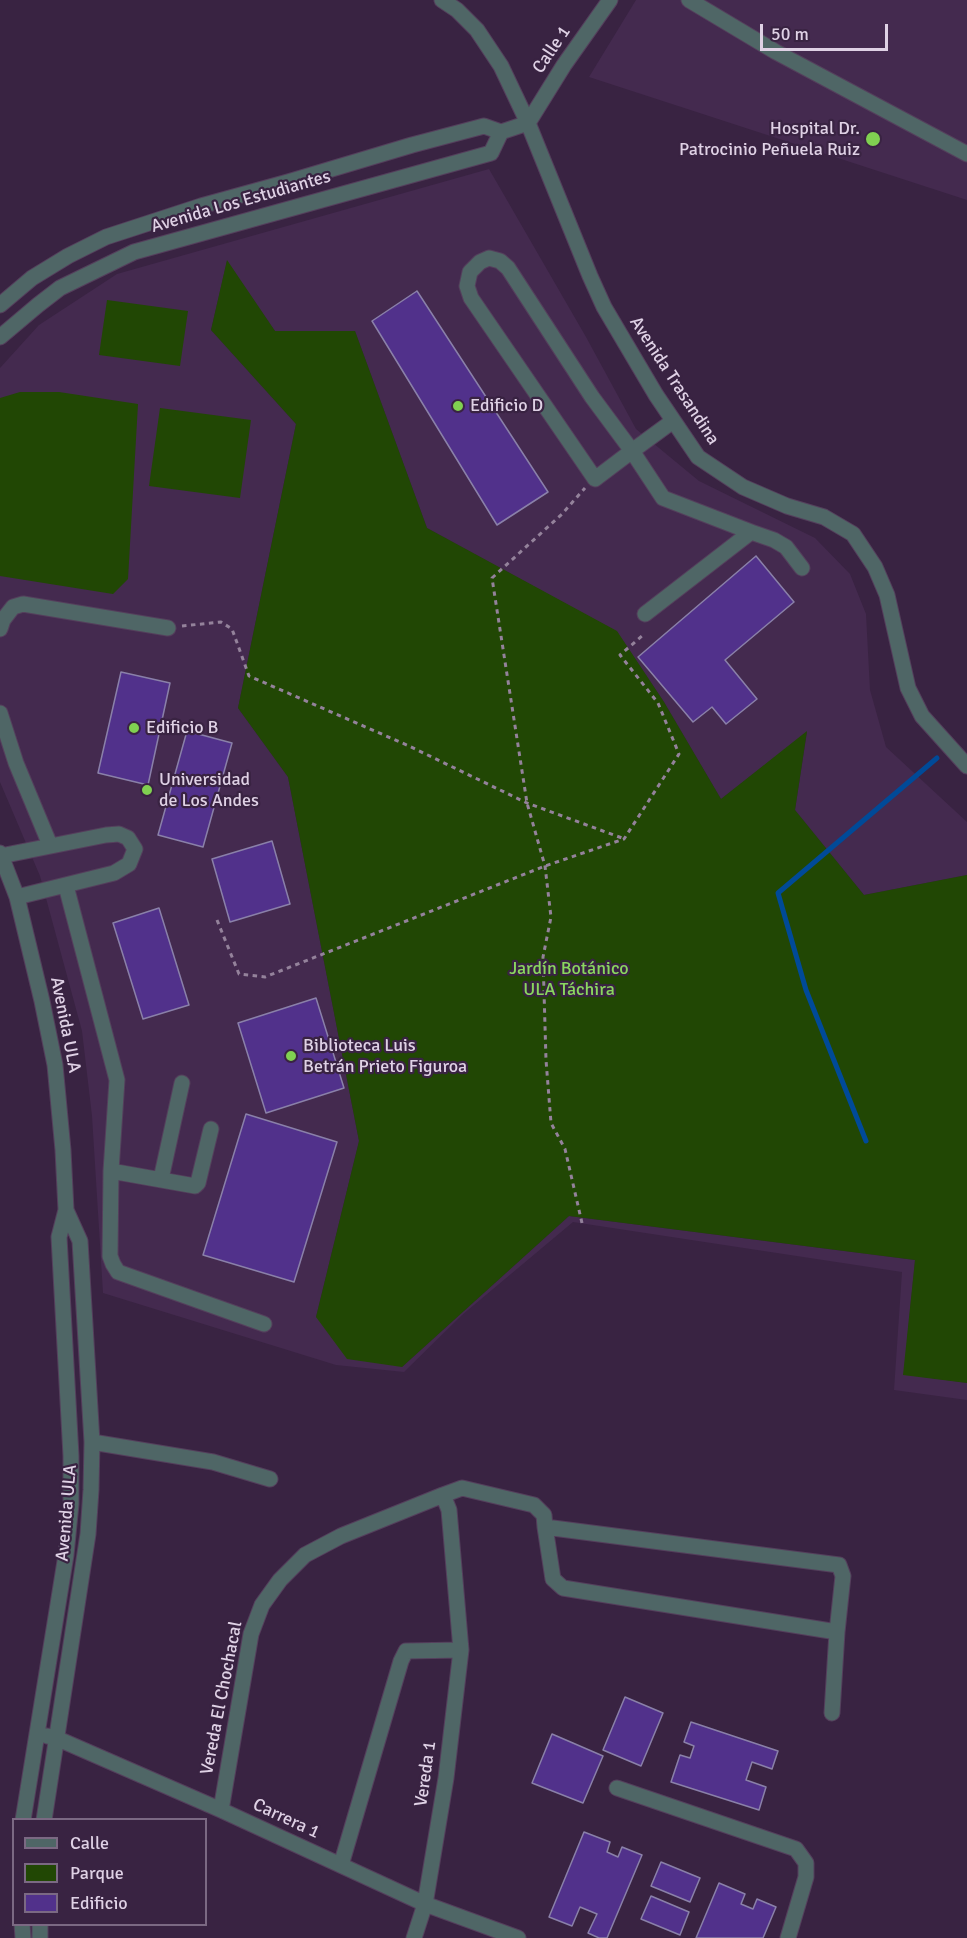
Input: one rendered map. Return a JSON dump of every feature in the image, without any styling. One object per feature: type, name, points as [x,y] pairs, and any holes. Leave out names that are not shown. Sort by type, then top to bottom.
[{"type":"street","name":"Avenida Trasandina","points":[[442,0],[457,10],[477,30],[501,66],[528,123],[604,307],[673,421],[698,457],[727,478],[787,507],[824,517],[853,534],[875,567],[887,596],[908,688],[922,716],[967,766]]},
{"type":"street","name":"Calle 1","points":[[528,123],[564,65],[610,0]]},
{"type":"street","points":[[689,0],[776,51],[967,154]]},
{"type":"street","name":"Avenida Los Estudiantes","points":[[0,305],[32,278],[106,237],[201,206],[288,183],[412,145],[484,126],[501,132],[528,123]]},
{"type":"street","name":"Avenida Los Estudiantes","points":[[0,337],[60,288],[134,252],[492,153],[501,132]]},
{"type":"street","points":[[673,421],[632,451],[595,479],[471,298],[467,286],[470,272],[480,262],[489,258],[500,261],[508,268],[592,397],[632,451],[663,498],[774,540],[786,547],[802,568]]},
{"type":"street","points":[[645,614],[751,532]]},
{"type":"street","points":[[0,629],[3,620],[13,607],[23,604],[168,628]]},
{"type":"street","points":[[0,713],[16,763],[50,845]]},
{"type":"street","points":[[1,854],[43,849],[50,845],[106,834],[119,834],[128,838],[135,849],[129,864],[114,873],[17,897]]},
{"type":"street","name":"Avenida ULA","points":[[1,854],[17,897],[55,1065],[66,1210],[59,1237],[71,1456],[71,1504],[66,1555],[23,1818]]},
{"type":"street","points":[[66,886],[117,1080],[111,1171],[110,1256],[118,1272],[264,1324]]},
{"type":"street","points":[[161,1179],[182,1083]]},
{"type":"street","points":[[111,1171],[190,1185],[198,1183],[211,1129]]},
{"type":"street","name":"Avenida ULA","points":[[44,1818],[88,1534],[91,1490],[92,1442],[80,1241],[66,1210]]},
{"type":"street","points":[[92,1442],[213,1462],[270,1479]]},
{"type":"street","name":"Vereda El Chochacal","points":[[221,1810],[251,1634],[262,1605],[280,1580],[305,1555],[341,1536],[462,1488],[534,1505],[544,1515],[545,1527]]},
{"type":"street","points":[[341,1865],[401,1661],[406,1651],[461,1650],[449,1510],[443,1495]]},
{"type":"street","points":[[832,1713],[843,1576],[839,1565],[545,1527],[553,1579],[563,1588],[837,1632]]},
{"type":"street","name":"Vereda 1","points":[[414,1938],[425,1904],[446,1778],[461,1650]]},
{"type":"street","name":"Carrera 1","points":[[37,1734],[56,1738],[221,1810],[425,1904],[518,1938]]},
{"type":"street","points":[[617,1788],[796,1849],[806,1863],[806,1877],[788,1938]]},
{"type":"path","points":[[582,1223],[566,1149],[551,1123],[546,1060],[543,957],[551,917],[545,866],[527,803],[492,578],[562,514],[595,479]]},
{"type":"path","points":[[168,628],[221,621],[232,629],[249,676],[409,746],[527,803],[624,839]]},
{"type":"path","points":[[217,920],[239,974],[265,977],[545,866],[624,839],[679,754],[658,703],[620,655],[642,636]]},
{"type":"shaded area","name":"Hospital Dr. Patrocinio Peñuela Ruiz","points":[[636,0],[967,0],[967,200],[589,77]]},
{"type":"shaded area","name":"Universidad de Los Andes","points":[[489,169],[636,429],[699,481],[815,538],[850,574],[866,614],[870,690],[886,747],[967,822],[967,875],[864,895],[795,810],[807,732],[721,799],[664,702],[617,632],[427,528],[355,331],[275,331],[227,261],[211,330],[296,424],[238,708],[288,777],[359,1141],[316,1317],[402,1367],[569,1216],[915,1260],[904,1374],[967,1383],[967,1400],[894,1390],[902,1272],[573,1222],[462,1315],[404,1372],[336,1365],[103,1293],[92,1116],[82,1031],[40,876],[0,782],[0,368],[39,325],[117,274]]},
{"type":"green space","name":"Jardín Botánico ULA Táchira","points":[[227,260],[275,331],[355,331],[427,528],[617,631],[664,702],[721,799],[807,731],[795,810],[864,895],[967,875],[967,1383],[903,1375],[915,1260],[569,1216],[402,1367],[347,1359],[316,1317],[359,1141],[288,777],[238,708],[296,424],[211,330]]},
{"type":"green space","points":[[107,300],[188,311],[180,366],[99,355]]},
{"type":"green space","points":[[20,392],[59,392],[138,404],[128,579],[113,594],[0,576],[0,398]]},
{"type":"green space","points":[[160,408],[251,420],[240,498],[149,486]]},
{"type":"building","name":"Edificio D","points":[[417,291],[548,492],[497,525],[372,321]]},
{"type":"building","points":[[756,556],[794,602],[725,660],[757,699],[726,724],[712,707],[693,722],[638,657]]},
{"type":"building","name":"Edificio B","points":[[121,672],[170,683],[148,785],[98,773]]},
{"type":"building","points":[[187,731],[232,743],[203,847],[158,835]]},
{"type":"building","points":[[272,841],[290,904],[230,922],[212,859]]},
{"type":"building","points":[[159,908],[189,1005],[143,1019],[113,923]]},
{"type":"building","name":"Biblioteca Luis Betrán Prieto Figuroa","points":[[316,998],[344,1088],[266,1113],[238,1023]]},
{"type":"building","points":[[246,1114],[337,1142],[294,1282],[203,1255]]},
{"type":"building","points":[[625,1697],[663,1713],[641,1766],[603,1750]]},
{"type":"building","points":[[691,1722],[778,1751],[772,1769],[752,1762],[746,1780],[766,1787],[759,1810],[671,1782],[680,1755],[690,1758],[694,1746],[684,1742]]},
{"type":"building","points":[[552,1734],[603,1756],[583,1803],[532,1783]]},
{"type":"building","points":[[584,1832],[610,1842],[607,1852],[618,1857],[622,1847],[642,1855],[607,1938],[599,1938],[588,1933],[597,1914],[580,1907],[572,1926],[549,1917]]},
{"type":"building","points":[[661,1862],[700,1878],[690,1902],[651,1886]]},
{"type":"building","points":[[719,1883],[745,1894],[741,1904],[753,1909],[757,1899],[776,1907],[763,1938],[696,1938]]},
{"type":"building","points":[[651,1896],[689,1912],[680,1935],[641,1919]]},
{"type":"waterway","points":[[866,1141],[806,990],[778,893],[937,758]]},
{"type":"place","name":"Hospital Dr. Patrocinio Peñuela Ruiz","points":[[873,139]]},
{"type":"place","name":"Edificio D","points":[[458,406]]},
{"type":"place","name":"Edificio B","points":[[134,728]]},
{"type":"place","name":"Universidad de Los Andes","points":[[147,790]]},
{"type":"place","name":"Biblioteca Luis Betrán Prieto Figuroa","points":[[291,1056]]}]
